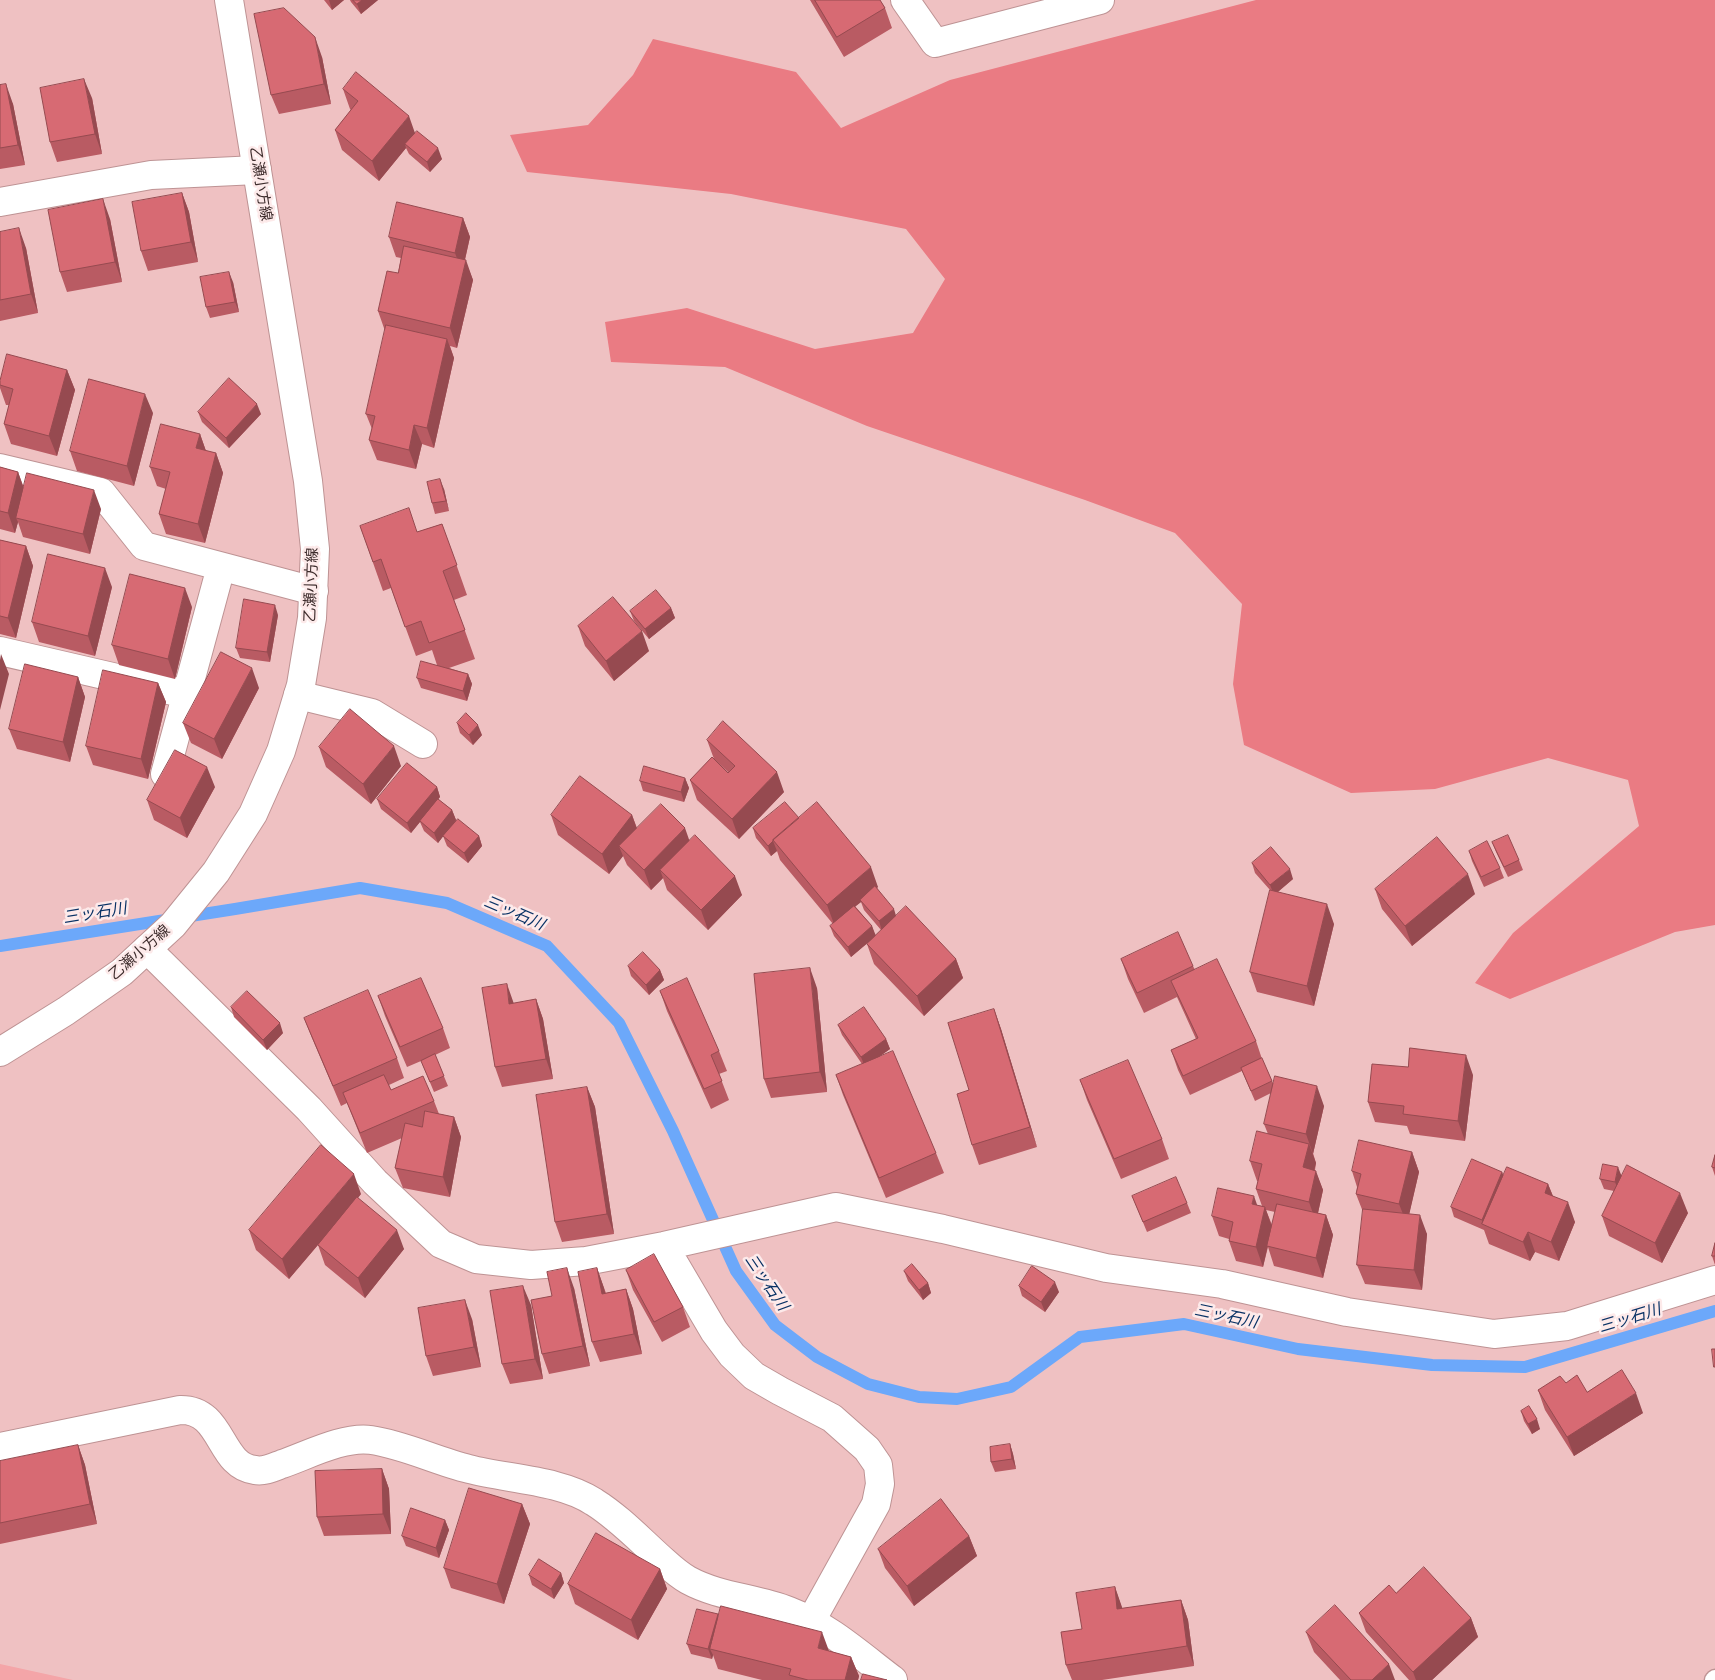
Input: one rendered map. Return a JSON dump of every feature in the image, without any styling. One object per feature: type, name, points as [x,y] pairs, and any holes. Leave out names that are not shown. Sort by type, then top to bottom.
[{"type":"street","name":"乙瀬小方線","points":[[0,1052],[66,1011],[122,972],[173,925],[216,872],[253,814],[281,751],[298,695],[312,618],[315,549],[308,481],[229,0]]},
{"type":"street","points":[[905,0],[935,43],[1100,0]]},
{"type":"street","points":[[0,202],[151,175],[257,170]]},
{"type":"street","points":[[0,468],[101,492],[144,546],[314,591]]},
{"type":"street","points":[[165,774],[221,567]]},
{"type":"street","points":[[0,651],[186,694]]},
{"type":"street","points":[[298,695],[372,713],[423,744]]},
{"type":"street","points":[[147,949],[309,1109],[375,1182],[441,1244],[476,1259],[531,1265],[586,1262],[836,1208],[943,1230],[1106,1268],[1222,1284],[1347,1312],[1494,1334],[1567,1326],[1715,1280]]},
{"type":"street","points":[[671,1245],[714,1331],[732,1355],[754,1376],[780,1392],[836,1420],[867,1448],[878,1465],[880,1484],[876,1504],[811,1621]]},
{"type":"street","points":[[0,1447],[180,1410],[191,1410],[202,1414],[210,1422],[232,1457],[242,1466],[255,1471],[269,1469],[340,1443],[370,1439],[470,1470],[556,1486],[576,1492],[610,1513],[685,1578],[703,1587],[788,1610],[811,1621],[894,1680]]},
{"type":"shaded area","points":[[1256,0],[1715,0],[1715,925],[1675,932],[1510,999],[1475,983],[1513,933],[1639,826],[1628,780],[1548,758],[1435,789],[1351,793],[1244,745],[1233,684],[1242,604],[1175,533],[1085,500],[867,426],[725,367],[611,362],[605,322],[687,308],[815,349],[913,333],[945,279],[906,229],[731,194],[527,172],[510,135],[588,125],[633,75],[653,39],[796,72],[841,128],[950,80]]},
{"type":"shaded area","points":[[0,1664],[73,1680],[0,1680]]},
{"type":"building","points":[[353,0],[362,0],[357,4]]},
{"type":"building","points":[[815,0],[880,0],[885,8],[837,37]]},
{"type":"building","points":[[284,8],[315,37],[324,84],[271,95],[254,14]]},
{"type":"building","points":[[356,72],[409,116],[372,161],[335,130],[358,101],[343,89]]},
{"type":"building","points":[[84,79],[95,134],[50,142],[40,88]]},
{"type":"building","points":[[6,84],[18,145],[0,148],[0,85]]},
{"type":"building","points":[[417,131],[438,148],[427,162],[405,144]]},
{"type":"building","points":[[182,193],[191,242],[141,251],[132,202]]},
{"type":"building","points":[[103,199],[115,262],[60,272],[48,210]]},
{"type":"building","points":[[397,202],[463,218],[455,253],[389,237]]},
{"type":"building","points":[[19,228],[31,294],[0,300],[0,232]]},
{"type":"building","points":[[404,246],[466,260],[450,328],[378,311],[387,271],[398,273]]},
{"type":"building","points":[[229,272],[235,302],[206,307],[200,277]]},
{"type":"building","points":[[386,325],[447,339],[427,428],[414,425],[409,450],[369,440],[375,416],[366,414]]},
{"type":"building","points":[[7,354],[67,370],[49,436],[4,424],[13,389],[0,385]]},
{"type":"building","points":[[229,378],[257,404],[226,438],[198,412]]},
{"type":"building","points":[[89,379],[145,394],[127,466],[70,451]]},
{"type":"building","points":[[161,424],[200,434],[196,448],[216,453],[198,524],[159,514],[170,472],[150,467]]},
{"type":"building","points":[[0,467],[18,472],[8,513],[0,511]]},
{"type":"building","points":[[27,473],[94,490],[83,534],[16,518]]},
{"type":"building","points":[[440,479],[446,501],[432,503],[427,482]]},
{"type":"building","points":[[409,508],[417,532],[442,524],[457,565],[443,571],[465,630],[429,643],[421,621],[405,627],[381,559],[373,562],[360,526]]},
{"type":"building","points":[[0,540],[26,546],[8,618],[0,616]]},
{"type":"building","points":[[48,554],[105,568],[88,636],[32,622]]},
{"type":"building","points":[[130,574],[185,588],[168,659],[112,645]]},
{"type":"building","points":[[656,590],[671,608],[645,629],[630,611]]},
{"type":"building","points":[[613,597],[642,631],[606,661],[578,626]]},
{"type":"building","points":[[244,599],[275,605],[267,652],[236,648]]},
{"type":"building","points":[[221,652],[252,668],[214,739],[183,723]]},
{"type":"building","points":[[421,661],[468,674],[463,691],[417,678]]},
{"type":"building","points":[[25,664],[78,677],[63,742],[9,729]]},
{"type":"building","points":[[103,670],[158,683],[141,759],[86,746]]},
{"type":"building","points":[[350,709],[394,746],[363,784],[319,747]]},
{"type":"building","points":[[466,713],[478,725],[469,735],[457,723]]},
{"type":"building","points":[[723,721],[777,772],[732,819],[690,780],[712,757],[728,773],[735,766],[707,740]]},
{"type":"building","points":[[175,750],[207,767],[180,818],[147,800]]},
{"type":"building","points":[[407,763],[437,787],[407,823],[377,799]]},
{"type":"building","points":[[644,766],[685,778],[681,792],[640,781]]},
{"type":"building","points":[[580,776],[632,815],[602,854],[551,815]]},
{"type":"building","points":[[438,799],[452,810],[434,833],[420,821]]},
{"type":"building","points":[[785,802],[799,818],[768,846],[753,828]]},
{"type":"building","points":[[817,802],[871,867],[827,905],[773,840]]},
{"type":"building","points":[[661,804],[685,828],[644,870],[619,846]]},
{"type":"building","points":[[458,819],[479,836],[464,853],[443,836]]},
{"type":"building","points":[[695,835],[735,876],[701,910],[660,870]]},
{"type":"building","points":[[1508,835],[1519,860],[1504,867],[1492,842]]},
{"type":"building","points":[[1437,837],[1468,874],[1405,926],[1375,889]]},
{"type":"building","points":[[1487,841],[1500,868],[1481,877],[1469,851]]},
{"type":"building","points":[[1271,847],[1290,869],[1270,885],[1252,863]]},
{"type":"building","points":[[875,886],[894,909],[879,921],[860,900]]},
{"type":"building","points":[[1270,890],[1327,904],[1307,986],[1250,972]]},
{"type":"building","points":[[854,906],[872,926],[848,947],[830,926]]},
{"type":"building","points":[[906,906],[956,959],[917,996],[867,944]]},
{"type":"building","points":[[1178,932],[1193,966],[1137,993],[1121,959]]},
{"type":"building","points":[[643,952],[660,970],[646,985],[628,966]]},
{"type":"building","points":[[1217,959],[1256,1041],[1183,1076],[1171,1050],[1198,1038],[1171,981]]},
{"type":"building","points":[[810,968],[820,1072],[764,1079],[754,974]]},
{"type":"building","points":[[421,978],[443,1028],[400,1047],[378,996]]},
{"type":"building","points":[[687,978],[719,1051],[711,1055],[722,1081],[704,1089],[660,991]]},
{"type":"building","points":[[507,984],[509,1004],[536,999],[546,1059],[495,1067],[482,988]]},
{"type":"building","points":[[368,990],[397,1058],[333,1086],[304,1018]]},
{"type":"building","points":[[247,991],[280,1023],[263,1040],[231,1007]]},
{"type":"building","points":[[864,1007],[886,1039],[861,1057],[838,1025]]},
{"type":"building","points":[[994,1009],[1030,1127],[972,1145],[957,1094],[969,1090],[948,1023]]},
{"type":"building","points":[[1410,1048],[1466,1055],[1458,1121],[1403,1114],[1404,1106],[1368,1102],[1372,1064],[1408,1067]]},
{"type":"building","points":[[893,1051],[936,1153],[879,1178],[836,1075]]},
{"type":"building","points":[[435,1054],[444,1076],[430,1082],[421,1061]]},
{"type":"building","points":[[1262,1058],[1272,1081],[1251,1091],[1241,1068]]},
{"type":"building","points":[[1128,1060],[1162,1139],[1114,1159],[1080,1080]]},
{"type":"building","points":[[384,1075],[391,1090],[423,1076],[434,1101],[360,1133],[343,1093]]},
{"type":"building","points":[[1275,1076],[1317,1086],[1306,1134],[1264,1124]]},
{"type":"building","points":[[587,1087],[607,1214],[555,1222],[536,1095]]},
{"type":"building","points":[[425,1111],[454,1117],[443,1177],[395,1168],[405,1123],[422,1127]]},
{"type":"building","points":[[1257,1131],[1309,1144],[1303,1167],[1316,1171],[1309,1202],[1256,1189],[1262,1164],[1250,1161]]},
{"type":"building","points":[[1359,1140],[1412,1152],[1399,1204],[1356,1194],[1361,1174],[1352,1171]]},
{"type":"building","points":[[321,1145],[354,1174],[282,1259],[249,1230]]},
{"type":"building","points":[[1715,1155],[1715,1168],[1712,1167]]},
{"type":"building","points":[[1472,1159],[1502,1172],[1482,1220],[1451,1207]]},
{"type":"building","points":[[1603,1164],[1618,1167],[1615,1182],[1600,1179]]},
{"type":"building","points":[[1627,1165],[1680,1193],[1655,1243],[1602,1216]]},
{"type":"building","points":[[1507,1167],[1548,1184],[1545,1193],[1568,1202],[1551,1242],[1528,1232],[1523,1242],[1482,1224]]},
{"type":"building","points":[[1176,1177],[1187,1203],[1143,1222],[1132,1196]]},
{"type":"building","points":[[1218,1188],[1254,1196],[1252,1204],[1265,1207],[1256,1247],[1229,1241],[1233,1222],[1212,1216]]},
{"type":"building","points":[[357,1197],[397,1230],[358,1278],[318,1245]]},
{"type":"building","points":[[1277,1204],[1326,1215],[1316,1258],[1267,1246]]},
{"type":"building","points":[[1363,1209],[1420,1215],[1414,1270],[1357,1265]]},
{"type":"building","points":[[1715,1243],[1715,1256],[1712,1256]]},
{"type":"building","points":[[654,1254],[683,1307],[654,1322],[626,1270]]},
{"type":"building","points":[[912,1264],[928,1283],[919,1290],[904,1271]]},
{"type":"building","points":[[1032,1266],[1055,1282],[1041,1302],[1019,1286]]},
{"type":"building","points":[[567,1268],[583,1346],[542,1354],[531,1300],[552,1296],[547,1272]]},
{"type":"building","points":[[597,1268],[602,1294],[626,1289],[634,1334],[592,1342],[578,1272]]},
{"type":"building","points":[[523,1286],[535,1359],[502,1364],[490,1291]]},
{"type":"building","points":[[465,1300],[474,1347],[426,1356],[418,1308]]},
{"type":"building","points":[[1712,1349],[1715,1349],[1715,1367],[1714,1367]]},
{"type":"building","points":[[1622,1370],[1636,1393],[1567,1437],[1538,1390],[1560,1376],[1566,1383],[1577,1375],[1587,1392]]},
{"type":"building","points":[[1529,1406],[1537,1419],[1528,1424],[1521,1411]]},
{"type":"building","points":[[1010,1444],[1012,1459],[991,1462],[990,1447]]},
{"type":"building","points":[[78,1445],[90,1504],[0,1523],[0,1461]]},
{"type":"building","points":[[382,1469],[383,1514],[317,1517],[315,1471]]},
{"type":"building","points":[[469,1488],[522,1504],[497,1584],[444,1568]]},
{"type":"building","points":[[941,1499],[969,1536],[907,1586],[878,1549]]},
{"type":"building","points":[[411,1508],[445,1520],[436,1548],[402,1536]]},
{"type":"building","points":[[596,1533],[660,1569],[631,1620],[568,1584]]},
{"type":"building","points":[[539,1559],[561,1573],[551,1589],[529,1575]]},
{"type":"building","points":[[1424,1567],[1471,1618],[1413,1672],[1359,1613],[1389,1585],[1396,1593]]},
{"type":"building","points":[[1115,1587],[1117,1609],[1181,1600],[1187,1646],[1066,1665],[1061,1632],[1082,1629],[1076,1593]]},
{"type":"building","points":[[1335,1605],[1389,1664],[1372,1680],[1351,1680],[1306,1632]]},
{"type":"building","points":[[721,1606],[822,1632],[818,1648],[851,1657],[845,1680],[808,1680],[789,1675],[791,1669],[710,1649]]},
{"type":"building","points":[[697,1609],[718,1614],[708,1649],[687,1644]]},
{"type":"building","points":[[863,1674],[887,1680],[861,1680]]},
{"type":"waterway","name":"三ッ石川","points":[[0,946],[360,888],[447,903],[547,946],[619,1023],[673,1131],[736,1271],[775,1325],[817,1357],[868,1384],[919,1397],[957,1399],[1011,1387],[1080,1337],[1184,1324],[1298,1349],[1432,1365],[1525,1367],[1715,1311]]}]
